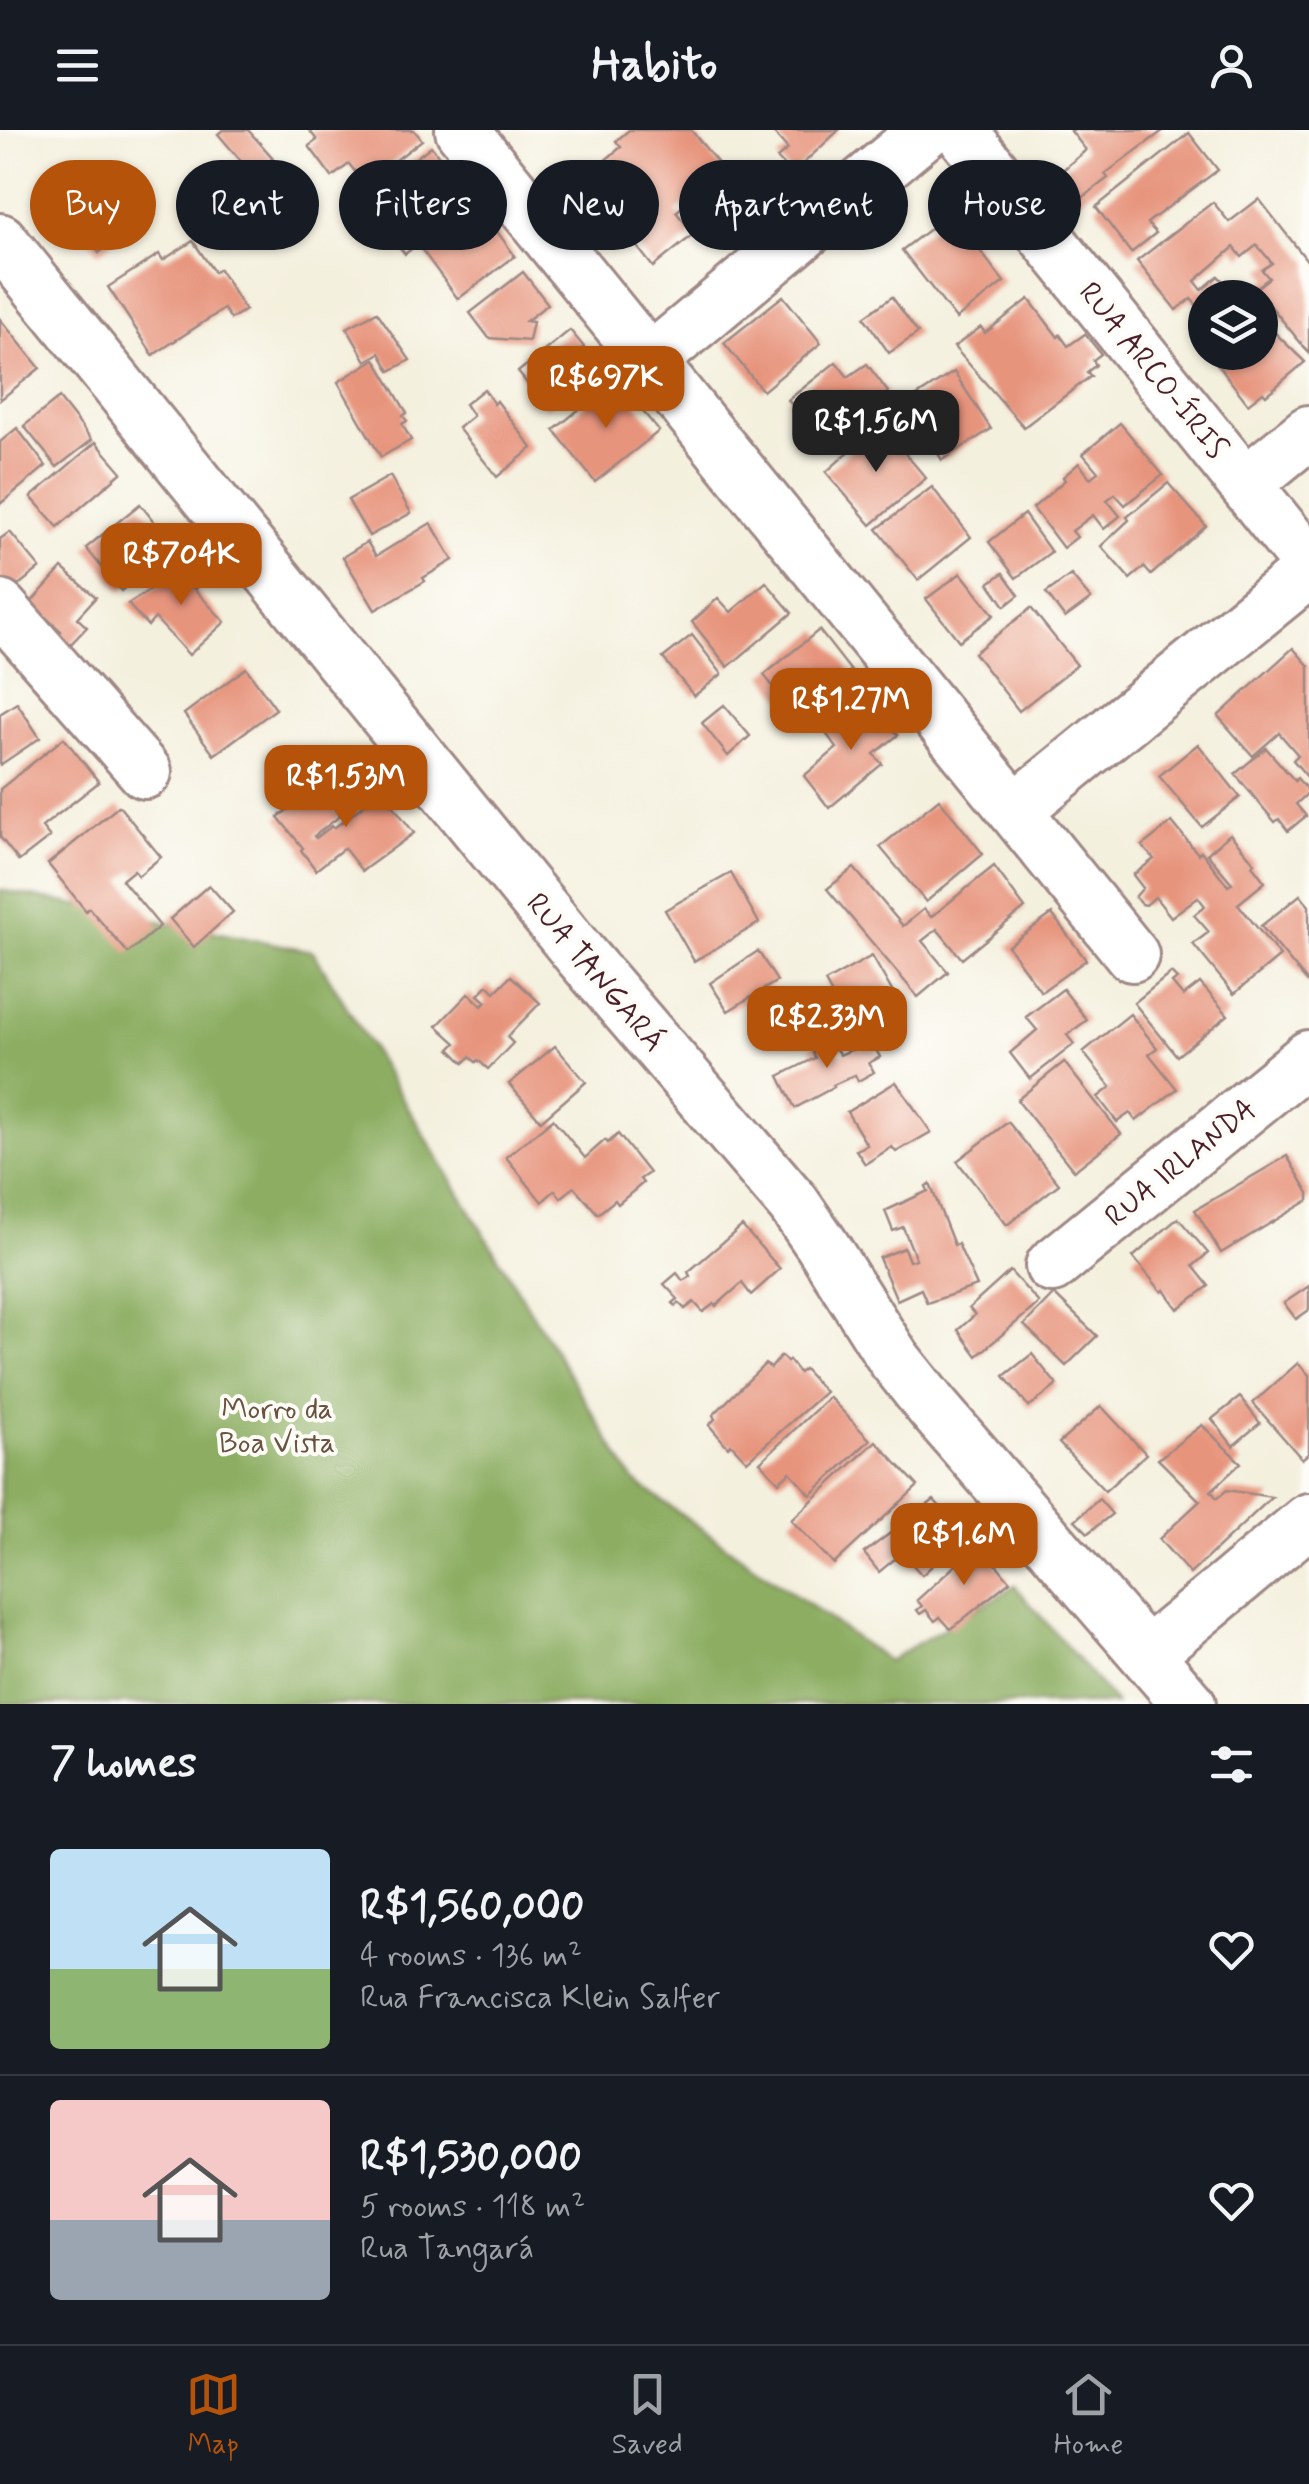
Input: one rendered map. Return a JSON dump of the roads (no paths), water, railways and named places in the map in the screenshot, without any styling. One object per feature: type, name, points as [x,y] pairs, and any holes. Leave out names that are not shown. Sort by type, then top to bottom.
[{"type":"street","points":[[462,130],[1132,955]]},
{"type":"street","points":[[650,361],[927,130]]},
{"type":"street","name":"RUA ARCO-ÍRIS","points":[[960,130],[1309,567]]},
{"type":"street","name":"RUA TANGARÁ","points":[[0,240],[580,956],[793,1203],[894,1359],[933,1408],[1190,1704]]},
{"type":"street","points":[[1245,484],[1309,432]]},
{"type":"street","points":[[1015,810],[1309,567]]},
{"type":"street","points":[[0,607],[146,772]]},
{"type":"street","name":"RUA IRLANDA","points":[[1052,1266],[1309,1057]]},
{"type":"street","points":[[1147,1654],[1309,1520]]},
{"type":"park label","name":"Morro da Boa Vista","points":[[277,1425]]}]
